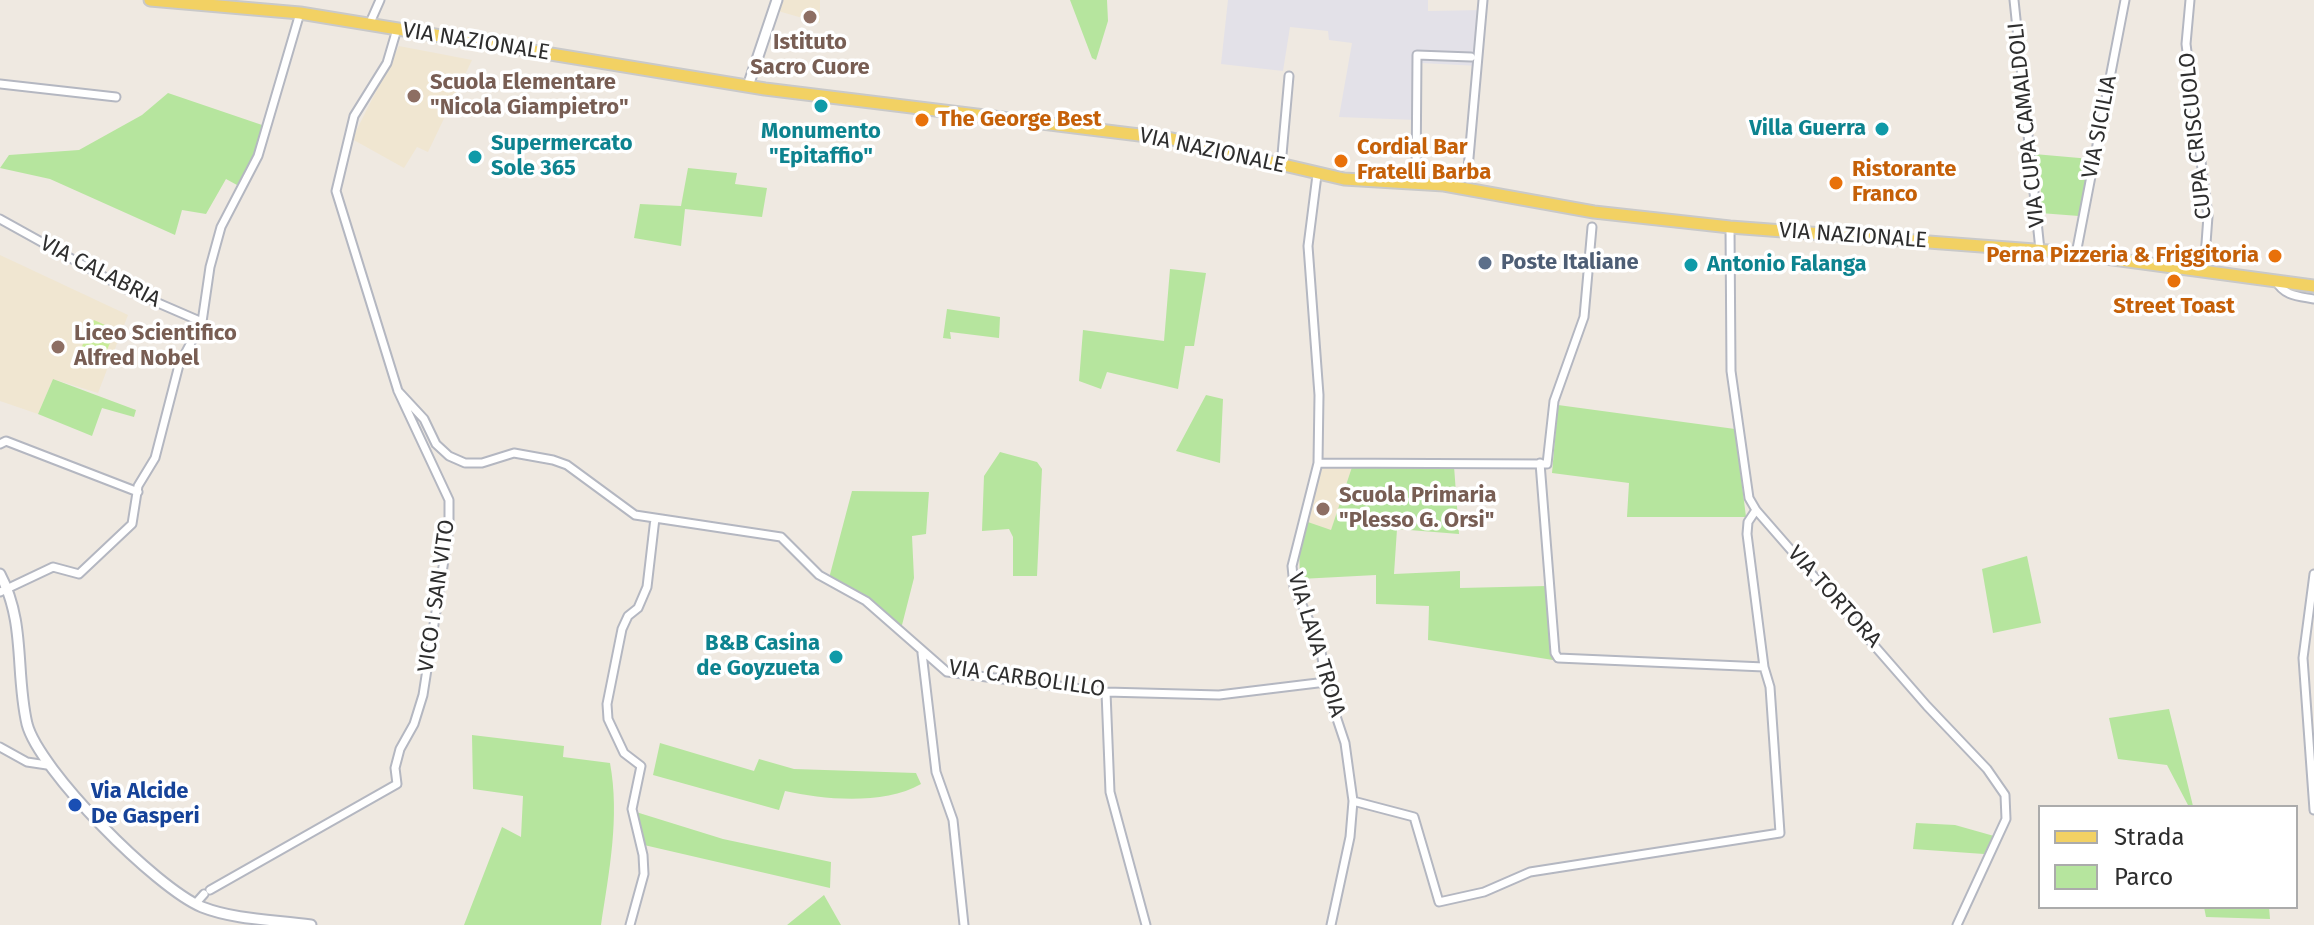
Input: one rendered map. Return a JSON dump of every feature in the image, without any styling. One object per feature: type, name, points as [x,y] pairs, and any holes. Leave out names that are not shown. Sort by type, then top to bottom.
[{"type":"main road","name":"VIA NAZIONALE","points":[[150,0],[300,13],[748,86],[1172,139],[1317,175],[1444,185],[1593,221],[1730,227],[2040,250],[2314,286]]},
{"type":"street","points":[[369,25],[380,0]]},
{"type":"street","points":[[748,86],[777,0]]},
{"type":"street","points":[[1444,185],[1447,174],[1463,174],[1468,169],[1483,0]]},
{"type":"street","name":"VIA CUPA CAMALDOLI","points":[[2014,0],[2040,250]]},
{"type":"street","name":"VIA SICILIA","points":[[2076,254],[2125,0]]},
{"type":"street","name":"CUPA CRISCUOLO","points":[[2190,0],[2186,44],[2208,216],[2204,271]]},
{"type":"street","points":[[4,590],[53,567],[79,574],[126,533],[132,524],[138,492],[155,458],[179,365],[202,322],[210,267],[221,227],[258,156],[300,13]]},
{"type":"street","name":"VICO I SAN VITO","points":[[196,903],[207,892],[397,784],[395,768],[400,749],[414,724],[423,695],[449,528],[449,500],[398,391],[336,191],[354,116],[387,63],[397,29]]},
{"type":"street","points":[[1416,183],[1417,55],[1471,57]]},
{"type":"street","points":[[1281,166],[1289,76]]},
{"type":"street","points":[[0,84],[116,97]]},
{"type":"street","name":"VIA LAVA TROIA","points":[[1317,175],[1308,246],[1319,395],[1318,463],[1292,566],[1294,587],[1320,645],[1326,682],[1345,743],[1353,801],[1350,837],[1331,925]]},
{"type":"street","name":"VIA CALABRIA","points":[[0,219],[128,290],[202,322]]},
{"type":"street","points":[[1318,463],[1547,464],[1554,401],[1584,317],[1593,221]]},
{"type":"street","name":"VIA TORTORA","points":[[1730,227],[1734,398],[1746,489],[1756,510],[1927,706],[1987,769],[2005,795],[2006,819],[1957,925]]},
{"type":"street","name":"VIA NAZIONALE","points":[[2276,281],[2281,290],[2314,299]]},
{"type":"street","name":"VIA CARBOLILLO","points":[[398,391],[424,419],[436,444],[449,456],[465,463],[482,463],[514,453],[553,460],[567,465],[626,510],[655,518],[781,537],[819,575],[866,601],[947,672],[1106,692],[1219,695],[1244,694],[1258,687],[1326,682]]},
{"type":"street","points":[[0,444],[6,441],[138,492]]},
{"type":"street","points":[[1540,463],[1555,653],[1558,658],[1764,667]]},
{"type":"street","points":[[1353,801],[1414,817],[1439,902],[1484,892],[1530,872],[1780,833],[1770,687],[1764,667],[1747,534],[1748,522],[1756,510]]},
{"type":"street","points":[[630,925],[644,874],[643,855],[632,809],[641,766],[624,753],[608,719],[607,704],[622,629],[628,616],[638,608],[647,587],[655,518]]},
{"type":"street","points":[[0,574],[18,618],[26,720],[47,765],[163,884],[196,903],[229,914],[311,925]]},
{"type":"street","points":[[2314,574],[2303,658],[2314,810]]},
{"type":"street","points":[[922,653],[936,772],[953,820],[964,925]]},
{"type":"street","points":[[1106,692],[1110,792],[1146,925]]},
{"type":"street","points":[[0,747],[27,762],[47,765]]},
{"type":"shaded area","name":"Istituto Sacro Cuore","points":[[782,0],[820,0],[820,23],[778,11]]},
{"type":"shaded area","points":[[1228,0],[1428,0],[1428,11],[1484,10],[1479,66],[1421,63],[1416,120],[1339,117],[1352,43],[1329,40],[1328,31],[1290,27],[1283,71],[1221,64]]},
{"type":"shaded area","name":"Scuola Elementare \"Nicola Giampietro\"","points":[[399,46],[472,60],[428,152],[417,147],[404,168],[352,139]]},
{"type":"shaded area","name":"Liceo Scientifico Alfred Nobel","points":[[0,255],[128,315],[98,393],[53,379],[38,414],[0,401]]},
{"type":"shaded area","name":"Scuola Primaria \"Plesso G. Orsi\"","points":[[1322,467],[1352,467],[1331,531],[1305,521]]},
{"type":"green space","points":[[1070,0],[1107,0],[1108,21],[1096,60],[1092,58]]},
{"type":"green space","points":[[168,93],[265,126],[255,155],[237,185],[226,179],[206,214],[182,210],[175,235],[50,179],[0,168],[9,155],[79,150],[142,115]]},
{"type":"green space","points":[[2034,154],[2091,159],[2079,216],[2040,213],[2041,191]]},
{"type":"green space","points":[[688,168],[737,173],[735,184],[767,188],[762,217],[685,209],[681,246],[634,238],[640,204],[681,206]]},
{"type":"green space","points":[[1170,269],[1206,273],[1194,346],[1185,346],[1178,389],[1107,372],[1101,389],[1079,381],[1083,330],[1164,341]]},
{"type":"green space","points":[[947,309],[1000,317],[999,338],[950,332],[951,339],[943,338]]},
{"type":"green space","points":[[94,320],[116,330],[100,365],[78,355]]},
{"type":"green space","points":[[53,379],[136,410],[134,417],[102,408],[92,436],[38,414]]},
{"type":"green space","points":[[1206,395],[1223,399],[1220,463],[1176,451]]},
{"type":"green space","points":[[1558,405],[1735,429],[1746,517],[1627,517],[1629,483],[1552,473]]},
{"type":"green space","points":[[1000,452],[1037,462],[1042,469],[1037,576],[1013,576],[1013,537],[1009,529],[982,531],[984,476]]},
{"type":"green space","points":[[1454,466],[1459,534],[1397,529],[1394,574],[1460,571],[1460,588],[1546,586],[1553,660],[1428,640],[1429,606],[1376,604],[1376,575],[1300,579],[1299,546],[1305,521],[1331,530],[1352,467]]},
{"type":"green space","points":[[852,491],[929,492],[926,534],[912,536],[914,578],[901,629],[870,601],[828,582]]},
{"type":"green space","points":[[2027,556],[2041,623],[1993,633],[1982,569]]},
{"type":"green space","points":[[2169,709],[2193,805],[2188,805],[2167,765],[2118,759],[2109,718]]},
{"type":"green space","points":[[472,735],[564,746],[563,757],[610,763],[614,824],[601,925],[464,925],[502,827],[521,837],[523,796],[473,789]]},
{"type":"green space","points":[[660,743],[754,771],[759,759],[794,769],[916,773],[921,784],[890,795],[854,799],[785,791],[779,810],[653,775]]},
{"type":"green space","points":[[636,812],[723,839],[831,862],[830,888],[644,845]]},
{"type":"green space","points":[[1916,823],[1955,825],[1994,836],[1984,854],[1913,849]]},
{"type":"green space","points":[[824,895],[841,925],[787,925]]},
{"type":"green space","points":[[2204,909],[2269,909],[2270,919],[2206,917]]},
{"type":"place","name":"Istituto Sacro Cuore","points":[[810,17]]},
{"type":"place","name":"Scuola Elementare \"Nicola Giampietro\"","points":[[414,96]]},
{"type":"place","name":"Monumento \"Epitaffio\"","points":[[821,106]]},
{"type":"place","name":"The George Best","points":[[922,120]]},
{"type":"place","name":"Villa Guerra","points":[[1882,129]]},
{"type":"place","name":"Supermercato Sole 365","points":[[475,157]]},
{"type":"place","name":"Cordial Bar Fratelli Barba","points":[[1341,161]]},
{"type":"place","name":"Ristorante Franco","points":[[1836,183]]},
{"type":"place","name":"Perna Pizzeria & Friggitoria","points":[[2275,256]]},
{"type":"place","name":"Poste Italiane","points":[[1485,263]]},
{"type":"place","name":"Antonio Falanga","points":[[1691,265]]},
{"type":"place","name":"Street Toast","points":[[2174,281]]},
{"type":"place","name":"Liceo Scientifico Alfred Nobel","points":[[58,347]]},
{"type":"place","name":"Scuola Primaria \"Plesso G. Orsi\"","points":[[1323,509]]},
{"type":"place","name":"B&B Casina de Goyzueta","points":[[836,657]]},
{"type":"place","name":"Via Alcide De Gasperi","points":[[75,805]]}]
